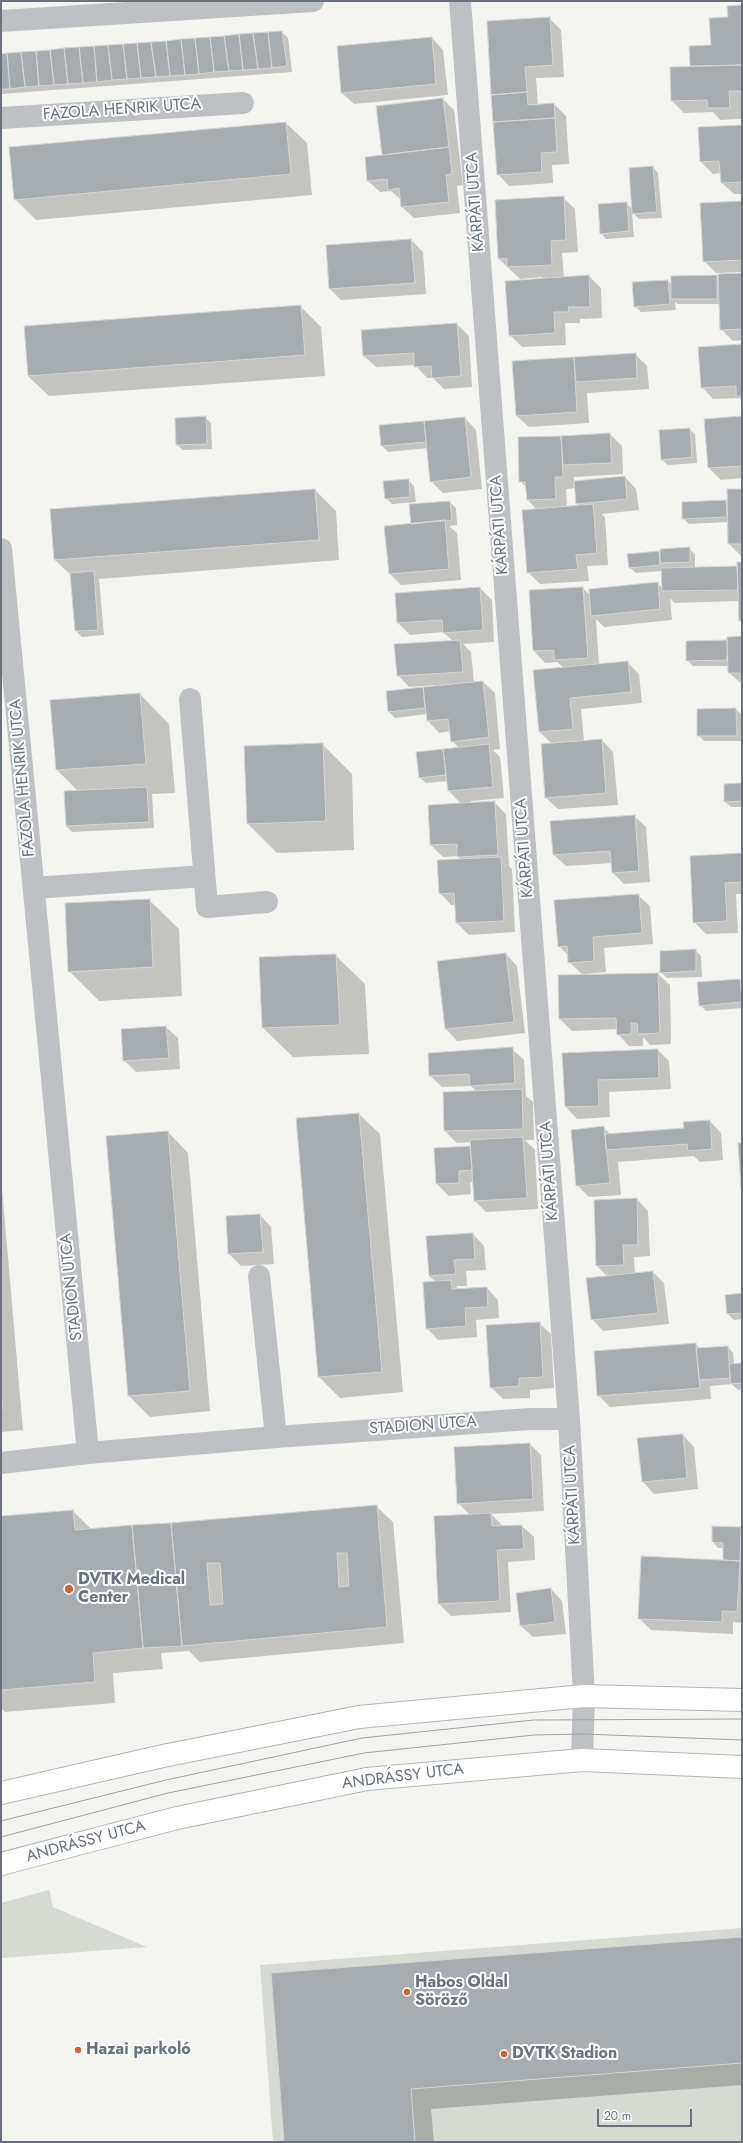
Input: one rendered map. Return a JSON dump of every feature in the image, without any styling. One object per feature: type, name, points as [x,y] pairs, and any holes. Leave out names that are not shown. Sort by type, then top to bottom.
[{"type":"main road","points":[[1,1793],[163,1756],[358,1717],[584,1696],[742,1700]]},
{"type":"main road","name":"ANDRÁSSY UTCA","points":[[1,1864],[177,1818],[367,1779],[582,1760],[742,1768]]},
{"type":"street","points":[[1,21],[313,1]]},
{"type":"street","name":"KÁRPÁTI UTCA","points":[[460,1],[569,1419],[584,1696],[582,1760]]},
{"type":"street","name":"FAZOLA HENRIK UTCA","points":[[1,118],[243,103]]},
{"type":"street","name":"FAZOLA HENRIK UTCA","points":[[1,549],[56,1122]]},
{"type":"street","points":[[190,699],[207,908],[267,902]]},
{"type":"street","points":[[34,888],[204,876]]},
{"type":"street","name":"STADION UTCA","points":[[56,1122],[88,1453]]},
{"type":"street","points":[[259,1276],[276,1437]]},
{"type":"street","name":"STADION UTCA","points":[[1,1463],[88,1453],[276,1437],[530,1419],[569,1419]]},
{"type":"shaded area","points":[[49,1890],[53,1907],[147,1947],[1,1958],[1,1903]]},
{"type":"shaded area","name":"DVTK Stadion","points":[[742,1928],[742,2142],[273,2142],[260,1965]]},
{"type":"building","points":[[742,5],[742,65],[690,66],[689,46],[711,45],[709,18],[728,17],[727,6]]},
{"type":"building","points":[[550,17],[553,65],[525,67],[527,92],[491,95],[487,21]]},
{"type":"building","points":[[282,31],[287,66],[272,68],[268,32]]},
{"type":"building","points":[[268,32],[272,68],[258,69],[253,33]]},
{"type":"building","points":[[253,33],[258,69],[243,70],[239,34]]},
{"type":"building","points":[[239,34],[243,70],[229,71],[224,36]]},
{"type":"building","points":[[224,36],[229,71],[214,72],[210,37]]},
{"type":"building","points":[[210,37],[214,72],[199,74],[195,38]]},
{"type":"building","points":[[432,37],[436,84],[341,93],[337,46]]},
{"type":"building","points":[[195,38],[199,74],[185,75],[181,39]]},
{"type":"building","points":[[181,39],[185,75],[170,76],[166,41]]},
{"type":"building","points":[[166,41],[170,76],[156,77],[151,42]]},
{"type":"building","points":[[151,42],[156,77],[141,78],[137,43]]},
{"type":"building","points":[[137,43],[141,78],[127,79],[123,44]]},
{"type":"building","points":[[123,44],[127,79],[112,80],[108,45]]},
{"type":"building","points":[[108,45],[112,80],[97,82],[94,46]]},
{"type":"building","points":[[94,46],[97,82],[83,83],[79,47]]},
{"type":"building","points":[[79,47],[83,83],[68,84],[64,48]]},
{"type":"building","points":[[64,48],[68,84],[54,85],[50,50]]},
{"type":"building","points":[[50,50],[54,85],[39,86],[36,51]]},
{"type":"building","points":[[36,51],[39,86],[25,87],[21,52]]},
{"type":"building","points":[[21,52],[25,87],[10,89],[7,53]]},
{"type":"building","points":[[7,53],[10,89],[1,89],[1,54]]},
{"type":"building","points":[[742,65],[742,91],[729,91],[730,108],[708,108],[707,100],[671,101],[670,67]]},
{"type":"building","points":[[527,92],[528,105],[554,103],[555,118],[493,122],[491,95]]},
{"type":"building","points":[[443,98],[449,147],[382,155],[376,106]]},
{"type":"building","points":[[555,118],[557,152],[541,153],[542,172],[497,175],[493,122]]},
{"type":"building","points":[[286,122],[291,174],[14,200],[9,147]]},
{"type":"building","points":[[742,125],[742,182],[721,183],[719,161],[700,162],[698,127]]},
{"type":"building","points":[[449,147],[452,174],[446,175],[449,202],[401,207],[399,188],[388,190],[387,179],[367,181],[365,157]]},
{"type":"building","points":[[653,166],[657,212],[632,214],[629,168]]},
{"type":"building","points":[[564,196],[566,240],[551,241],[552,265],[507,267],[507,258],[498,259],[495,200]]},
{"type":"building","points":[[742,201],[742,260],[703,262],[700,203]]},
{"type":"building","points":[[627,202],[629,231],[600,234],[598,204]]},
{"type":"building","points":[[411,239],[415,283],[329,289],[326,245]]},
{"type":"building","points":[[742,273],[742,329],[720,330],[718,274]]},
{"type":"building","points":[[589,275],[590,307],[568,307],[569,312],[554,312],[555,333],[509,336],[505,281]]},
{"type":"building","points":[[717,275],[717,299],[671,299],[671,276]]},
{"type":"building","points":[[668,280],[670,304],[634,307],[632,282]]},
{"type":"building","points":[[301,305],[305,355],[28,376],[24,326]]},
{"type":"building","points":[[457,323],[461,376],[432,378],[431,366],[414,367],[414,353],[363,356],[361,330]]},
{"type":"building","points":[[742,344],[742,396],[736,396],[736,386],[701,388],[698,347]]},
{"type":"building","points":[[636,353],[637,378],[576,382],[574,357]]},
{"type":"building","points":[[574,357],[577,412],[516,416],[512,361]]},
{"type":"building","points":[[206,416],[207,444],[176,445],[175,418]]},
{"type":"building","points":[[742,416],[742,466],[708,468],[704,419]]},
{"type":"building","points":[[465,417],[471,477],[430,482],[424,421]]},
{"type":"building","points":[[424,421],[426,442],[381,446],[379,425]]},
{"type":"building","points":[[690,428],[692,457],[661,460],[659,430]]},
{"type":"building","points":[[610,433],[612,463],[563,465],[561,436]]},
{"type":"building","points":[[561,436],[563,477],[555,477],[556,499],[527,500],[525,482],[519,482],[518,437]]},
{"type":"building","points":[[625,476],[627,499],[576,504],[574,481]]},
{"type":"building","points":[[409,479],[410,497],[385,499],[383,481]]},
{"type":"building","points":[[315,489],[319,540],[54,560],[50,509]]},
{"type":"building","points":[[727,489],[742,489],[742,544],[728,544]]},
{"type":"building","points":[[726,500],[727,517],[682,519],[682,502]]},
{"type":"building","points":[[450,501],[452,520],[411,524],[409,504]]},
{"type":"building","points":[[593,504],[597,553],[576,555],[578,569],[527,573],[522,510]]},
{"type":"building","points":[[445,520],[449,569],[389,574],[384,526]]},
{"type":"building","points":[[690,547],[690,562],[660,563],[660,549]]},
{"type":"building","points":[[659,551],[660,565],[629,568],[627,554]]},
{"type":"building","points":[[737,562],[742,562],[742,621],[739,621]]},
{"type":"building","points":[[737,566],[738,590],[662,591],[661,568]]},
{"type":"building","points":[[94,571],[98,630],[75,631],[70,573]]},
{"type":"building","points":[[658,582],[660,609],[591,616],[589,589]]},
{"type":"building","points":[[480,587],[483,630],[443,633],[442,620],[397,623],[395,593]]},
{"type":"building","points":[[583,587],[588,658],[554,660],[554,650],[533,651],[529,590]]},
{"type":"building","points":[[742,636],[742,681],[740,682],[740,673],[728,673],[727,637]]},
{"type":"building","points":[[460,640],[463,672],[397,676],[394,644]]},
{"type":"building","points":[[727,640],[727,660],[686,661],[686,641]]},
{"type":"building","points":[[628,661],[631,692],[570,698],[573,729],[539,732],[533,670]]},
{"type":"building","points":[[483,681],[489,737],[451,742],[448,719],[427,721],[423,687]]},
{"type":"building","points":[[423,687],[425,708],[388,712],[386,691]]},
{"type":"building","points":[[140,693],[146,764],[56,770],[50,700]]},
{"type":"building","points":[[736,708],[737,736],[697,736],[697,709]]},
{"type":"building","points":[[602,739],[606,793],[545,798],[541,744]]},
{"type":"building","points":[[323,743],[326,821],[247,824],[244,746]]},
{"type":"building","points":[[489,744],[493,787],[448,791],[443,749]]},
{"type":"building","points":[[443,749],[446,775],[419,778],[416,752]]},
{"type":"building","points":[[742,783],[742,801],[724,802],[724,784]]},
{"type":"building","points":[[147,787],[149,822],[66,826],[64,791]]},
{"type":"building","points":[[495,801],[498,855],[457,857],[457,844],[430,845],[428,805]]},
{"type":"building","points":[[635,815],[639,871],[612,873],[610,851],[553,855],[550,821]]},
{"type":"building","points":[[742,853],[742,882],[725,883],[727,921],[693,923],[690,856]]},
{"type":"building","points":[[501,857],[504,921],[456,923],[454,893],[439,894],[437,860]]},
{"type":"building","points":[[639,894],[642,933],[593,937],[594,961],[568,963],[567,946],[558,947],[554,900]]},
{"type":"building","points":[[150,899],[153,967],[68,972],[65,903]]},
{"type":"building","points":[[696,949],[696,971],[660,973],[660,951]]},
{"type":"building","points":[[506,953],[514,1022],[445,1029],[437,961]]},
{"type":"building","points":[[336,954],[340,1025],[262,1028],[259,957]]},
{"type":"building","points":[[658,973],[660,1033],[638,1034],[637,1023],[631,1023],[631,1034],[617,1035],[616,1018],[559,1019],[558,975]]},
{"type":"building","points":[[740,979],[742,1002],[699,1006],[697,982]]},
{"type":"building","points":[[166,1026],[169,1058],[123,1061],[121,1029]]},
{"type":"building","points":[[513,1047],[515,1083],[470,1086],[469,1074],[429,1076],[428,1053]]},
{"type":"building","points":[[658,1049],[659,1078],[598,1080],[599,1106],[565,1107],[562,1053]]},
{"type":"building","points":[[522,1089],[523,1129],[444,1131],[443,1092]]},
{"type":"building","points":[[359,1113],[382,1372],[318,1377],[296,1118]]},
{"type":"building","points":[[710,1120],[712,1149],[688,1151],[687,1144],[606,1150],[605,1134],[684,1128],[683,1122]]},
{"type":"building","points":[[604,1126],[610,1183],[576,1186],[571,1130]]},
{"type":"building","points":[[168,1131],[190,1391],[128,1396],[106,1136]]},
{"type":"building","points":[[523,1137],[527,1198],[474,1201],[470,1140]]},
{"type":"building","points":[[738,1143],[742,1143],[741,1188]]},
{"type":"building","points":[[470,1146],[472,1170],[459,1171],[459,1183],[436,1184],[434,1148]]},
{"type":"building","points":[[637,1198],[638,1245],[623,1245],[624,1265],[596,1266],[594,1200]]},
{"type":"building","points":[[260,1214],[263,1252],[228,1254],[226,1216]]},
{"type":"building","points":[[473,1233],[475,1259],[454,1260],[456,1274],[429,1276],[426,1236]]},
{"type":"building","points":[[653,1271],[658,1313],[591,1320],[586,1278]]},
{"type":"building","points":[[451,1280],[452,1289],[487,1287],[488,1307],[465,1308],[466,1326],[426,1329],[423,1282]]},
{"type":"building","points":[[742,1293],[742,1313],[727,1314],[725,1295]]},
{"type":"building","points":[[540,1322],[543,1377],[519,1378],[519,1386],[490,1388],[486,1325]]},
{"type":"building","points":[[696,1343],[700,1388],[597,1396],[594,1351]]},
{"type":"building","points":[[728,1346],[730,1378],[699,1380],[696,1348]]},
{"type":"building","points":[[742,1363],[742,1383],[731,1384],[729,1364]]},
{"type":"building","points":[[1,1391],[3,1410],[1,1410]]},
{"type":"building","points":[[683,1434],[687,1478],[642,1482],[637,1438]]},
{"type":"building","points":[[530,1443],[533,1499],[457,1504],[454,1447]]},
{"type":"building","points":[[377,1505],[387,1627],[182,1646],[171,1523]],"holes":[[[337,1553],[347,1553],[349,1586],[339,1587]],[[207,1563],[220,1563],[223,1604],[210,1605]]]},
{"type":"building","name":"DVTK Medical Center","points":[[73,1510],[75,1530],[132,1525],[143,1648],[93,1653],[95,1682],[1,1690],[1,1516]]},
{"type":"building","points":[[491,1513],[492,1526],[522,1525],[524,1549],[497,1550],[500,1601],[438,1604],[434,1516]]},
{"type":"building","points":[[171,1523],[182,1646],[143,1648],[132,1525]]},
{"type":"building","points":[[712,1526],[741,1527],[740,1561],[723,1560],[723,1543],[712,1542]]},
{"type":"building","points":[[641,1556],[740,1561],[737,1612],[722,1611],[722,1622],[638,1619]]},
{"type":"building","points":[[551,1588],[555,1622],[520,1626],[516,1593]]},
{"type":"building","name":"DVTK Stadion","points":[[742,1937],[742,2063],[411,2089],[415,2142],[284,2142],[271,1973]]},
{"type":"tram line","points":[[1,1821],[166,1780],[362,1738],[534,1720],[742,1719]]},
{"type":"tram line","points":[[1,1837],[168,1793],[364,1753],[534,1735],[583,1734],[742,1740]]},
{"type":"place","name":"DVTK Medical Center","points":[[69,1589]]},
{"type":"place","name":"Habos Oldal Söröző","points":[[407,1992]]},
{"type":"place","name":"Hazai parkoló","points":[[78,2050]]},
{"type":"place","name":"DVTK Stadion","points":[[504,2054]]}]
